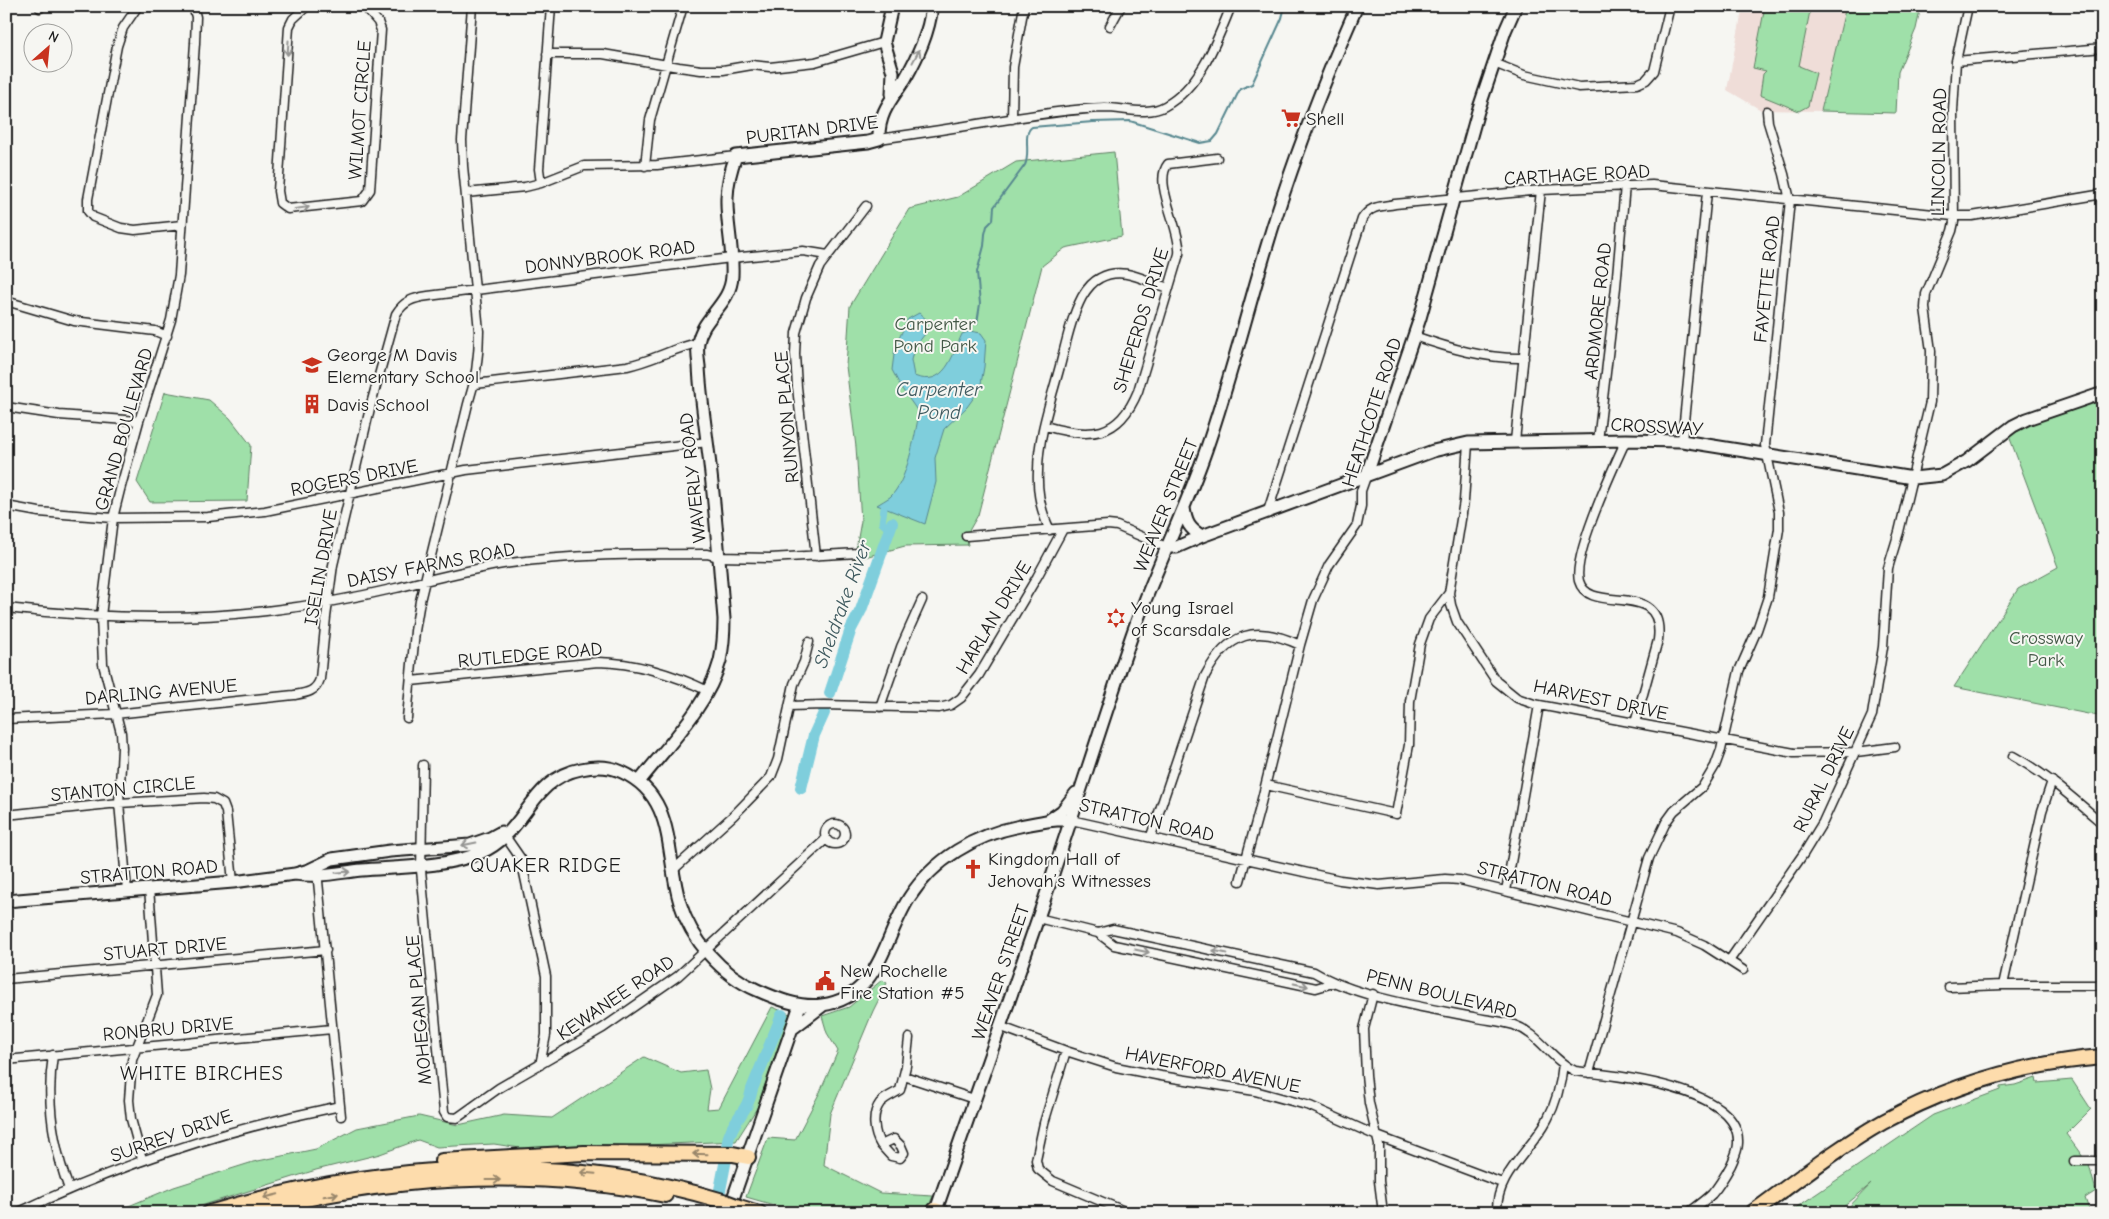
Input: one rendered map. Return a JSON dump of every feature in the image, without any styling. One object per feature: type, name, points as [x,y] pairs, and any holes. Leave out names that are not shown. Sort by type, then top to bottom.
[{"type":"highway","points":[[1752,1213],[1862,1135],[1927,1100],[1998,1075],[2046,1064],[2103,1057]]},
{"type":"highway","points":[[1768,1213],[1863,1144],[1906,1119],[1932,1107],[1998,1084],[2053,1072],[2103,1065]]},
{"type":"highway","points":[[209,1213],[287,1192],[359,1178],[403,1166],[517,1155],[654,1152],[733,1154],[748,1157]]},
{"type":"highway","points":[[359,1178],[455,1169],[553,1170],[600,1174],[649,1182],[728,1209]]},
{"type":"highway","points":[[250,1213],[352,1191],[425,1183],[491,1180],[550,1181],[623,1188],[672,1196],[728,1209],[759,1213]]},
{"type":"street","points":[[138,6],[123,28],[119,40],[88,198],[88,211],[97,220],[127,229],[182,225]]},
{"type":"street","name":"GRAND BOULEVARD","points":[[127,890],[119,804],[122,748],[103,664],[101,616],[113,518],[138,421],[167,336],[178,275],[195,43],[196,18],[193,6]]},
{"type":"street","name":"WILMOT CIRCLE","points":[[307,6],[293,19],[289,27],[278,191],[280,203],[288,209],[362,201],[370,190],[381,30],[378,22],[364,6]]},
{"type":"street","points":[[407,718],[415,631],[424,580],[468,404],[475,384],[479,356],[479,331],[462,140],[472,6]]},
{"type":"street","points":[[541,183],[539,169],[551,6]]},
{"type":"street","points":[[645,166],[650,120],[684,6]]},
{"type":"street","points":[[891,97],[894,72],[884,42],[892,6]]},
{"type":"street","points":[[879,139],[880,122],[891,97],[904,80],[928,34],[932,6]]},
{"type":"street","points":[[1012,119],[1013,66],[1024,6]]},
{"type":"street","points":[[1110,26],[1121,6]]},
{"type":"street","name":"PURITAN DRIVE","points":[[466,193],[525,187],[541,183],[584,166],[645,166],[868,142],[1077,109],[1118,108],[1143,111],[1159,109],[1174,101],[1185,90],[1200,69],[1231,6]]},
{"type":"street","name":"HEATHCOTE ROAD","points":[[1240,882],[1300,645],[1314,600],[1324,576],[1357,525],[1361,506],[1361,491],[1414,336],[1494,63],[1516,6]]},
{"type":"street","points":[[1494,63],[1524,75],[1578,87],[1637,84],[1646,80],[1654,71],[1670,6]]},
{"type":"street","name":"LINCOLN ROAD","points":[[1886,588],[1890,560],[1913,478],[1930,402],[1931,351],[1925,308],[1926,294],[1952,231],[1952,111],[1956,61],[1968,6]]},
{"type":"street","name":"WEAVER STREET","points":[[937,1212],[1133,633],[1166,547],[1184,508],[1223,402],[1263,257],[1280,206],[1314,109],[1357,7]]},
{"type":"street","points":[[547,54],[603,54],[701,70],[723,70],[752,65],[770,66],[815,62],[884,42]]},
{"type":"street","points":[[1956,61],[2103,48]]},
{"type":"street","name":"FAYETTE ROAD","points":[[1589,1072],[1649,858],[1657,838],[1674,811],[1697,791],[1708,778],[1722,750],[1739,671],[1765,611],[1769,590],[1779,512],[1765,445],[1790,200],[1768,122],[1767,111]]},
{"type":"street","name":"WAVERLY ROAD","points":[[639,782],[692,715],[708,691],[720,662],[723,644],[724,619],[708,442],[700,391],[698,343],[704,329],[728,293],[732,278],[726,200],[736,156]]},
{"type":"street","name":"SHEPERDS DRIVE","points":[[1045,426],[1060,430],[1105,432],[1128,410],[1138,391],[1177,265],[1180,246],[1162,183],[1164,171],[1168,164],[1217,158]]},
{"type":"street","name":"ARDMORE ROAD","points":[[1598,441],[1616,287],[1625,185]]},
{"type":"street","name":"CARTHAGE ROAD","points":[[1268,511],[1362,220],[1372,208],[1395,204],[1541,190],[1652,185],[1953,216],[1972,216],[2103,194]]},
{"type":"street","points":[[1515,441],[1541,190]]},
{"type":"street","points":[[1682,441],[1707,192]]},
{"type":"street","name":"RUNYON PLACE","points":[[816,556],[795,354],[796,333],[801,310],[820,266],[866,206]]},
{"type":"street","name":"DONNYBROOK ROAD","points":[[400,308],[403,303],[413,298],[475,289],[803,251],[828,255]]},
{"type":"street","points":[[1050,530],[1043,517],[1038,471],[1045,426],[1074,316],[1087,289],[1100,277],[1118,273],[1141,277],[1169,288]]},
{"type":"street","points":[[6,301],[61,318],[99,325],[156,331],[167,336]]},
{"type":"street","name":"ISELIN DRIVE","points":[[316,687],[320,679],[333,565],[371,404],[396,314],[400,308]]},
{"type":"street","points":[[1414,336],[1473,353],[1524,358]]},
{"type":"street","points":[[475,384],[627,366],[698,343]]},
{"type":"street","name":"CROSSWAY","points":[[1166,547],[1176,547],[1367,474],[1433,451],[1468,443],[1515,441],[1682,441],[1913,478],[1942,475],[1967,461],[2013,426],[2027,419],[2103,393]]},
{"type":"street","points":[[6,406],[59,415],[138,421]]},
{"type":"street","points":[[1626,440],[1594,515],[1578,573],[1579,582],[1592,595],[1644,605],[1653,610],[1657,617],[1660,626],[1658,640],[1635,724]]},
{"type":"street","name":"ROGERS DRIVE","points":[[6,506],[39,512],[113,518],[208,517],[265,511],[466,470],[708,442]]},
{"type":"street","name":"HARVEST DRIVE","points":[[1468,443],[1464,501],[1449,593],[1451,606],[1457,622],[1496,681],[1517,698],[1538,705],[1794,753],[1856,752],[1895,747]]},
{"type":"street","points":[[1184,508],[1188,526],[1202,536]]},
{"type":"street","points":[[966,536],[1091,526],[1117,526],[1166,547]]},
{"type":"street","name":"HARLAN DRIVE","points":[[789,706],[939,708],[950,705],[961,698],[992,657],[1063,529]]},
{"type":"street","name":"DAISY FARMS ROAD","points":[[6,608],[101,616],[159,618],[265,611],[328,601],[505,564],[567,557],[633,554],[707,554],[718,558],[816,556],[858,553],[862,550]]},
{"type":"street","name":"RURAL DRIVE","points":[[1729,961],[1804,854],[1823,822],[1872,715],[1883,646],[1886,588]]},
{"type":"street","points":[[1266,785],[1396,814],[1409,744],[1410,701],[1420,644],[1430,618],[1449,593]]},
{"type":"street","points":[[880,707],[900,647],[922,600]]},
{"type":"street","points":[[1150,836],[1205,676],[1214,658],[1235,640],[1257,633],[1270,634],[1300,645]]},
{"type":"street","points":[[672,871],[734,815],[771,777],[778,759],[794,684],[804,662],[809,642]]},
{"type":"street","name":"RUTLEDGE ROAD","points":[[411,681],[613,662],[639,666],[667,674],[708,691]]},
{"type":"street","name":"DARLING AVENUE","points":[[6,719],[114,714],[294,695],[311,691],[316,687]]},
{"type":"street","points":[[1506,890],[1538,705]]},
{"type":"street","points":[[2013,756],[2052,781],[2103,824]]},
{"type":"street","points":[[421,865],[423,765]]},
{"type":"street","name":"STRATTON ROAD","points":[[6,901],[233,882],[317,871],[421,865],[459,860],[482,852],[525,812],[544,787],[558,776],[570,771],[587,768],[609,768],[639,782],[649,791],[664,818],[672,871],[680,903],[686,921],[706,951],[736,979],[776,998],[800,1005],[824,1005],[846,998],[862,986],[871,976],[908,899],[926,876],[961,848],[986,836],[1013,828],[1047,821],[1071,820],[1150,836],[1245,860],[1367,884],[1445,879],[1460,880],[1506,890],[1688,936],[1742,970]]},
{"type":"street","points":[[2003,985],[2042,811],[2052,781]]},
{"type":"street","points":[[1047,821],[1066,806],[1082,783]]},
{"type":"street","name":"STANTON CIRCLE","points":[[6,815],[119,804],[204,798],[214,799],[222,804],[226,812],[233,882]]},
{"type":"street","points":[[503,834],[520,859],[546,976],[546,1035],[540,1065]]},
{"type":"street","name":"STRATTON ROAD","points":[[317,871],[332,859],[470,845],[503,834]]},
{"type":"street","name":"KEWANEE ROAD","points":[[476,1104],[499,1088],[644,1001],[678,976],[826,839]]},
{"type":"street","name":"MOHEGAN PLACE","points":[[421,865],[444,1112],[447,1117],[456,1118],[476,1104]]},
{"type":"street","points":[[317,871],[341,1116]]},
{"type":"street","points":[[142,1159],[131,1119],[129,1100],[131,1068],[156,1001],[149,888]]},
{"type":"street","name":"PENN BOULEVARD","points":[[1038,918],[1098,933],[1114,945],[1316,988],[1333,983]]},
{"type":"street","name":"PENN BOULEVARD","points":[[1098,933],[1113,929],[1314,972],[1333,983],[1398,1002],[1514,1025],[1533,1034],[1563,1064],[1575,1071],[1657,1083],[1684,1092],[1717,1108],[1732,1124],[1739,1142],[1731,1165],[1712,1194],[1688,1213]]},
{"type":"street","points":[[1179,959],[1183,944]]},
{"type":"street","name":"STUART DRIVE","points":[[6,979],[326,950]]},
{"type":"street","points":[[1246,973],[1250,958]]},
{"type":"street","points":[[1949,988],[2003,985],[2103,985]]},
{"type":"street","points":[[1373,994],[1364,1029],[1366,1075],[1369,1104],[1377,1136],[1383,1213]]},
{"type":"street","points":[[776,998],[790,1013],[794,1025]]},
{"type":"street","points":[[728,1209],[748,1157],[800,1005]]},
{"type":"street","points":[[794,1025],[824,1005]]},
{"type":"street","name":"HAVERFORD AVENUE","points":[[1000,1026],[1066,1051],[1116,1067],[1255,1091],[1310,1106],[1377,1136],[1502,1183]]},
{"type":"street","name":"RONBRU DRIVE","points":[[6,1060],[332,1029]]},
{"type":"street","points":[[881,1145],[876,1138],[874,1125],[876,1113],[880,1103],[900,1090],[904,1076],[909,1038]]},
{"type":"street","points":[[1066,1051],[1044,1123],[1036,1160],[1038,1169],[1042,1175],[1066,1188],[1129,1213]]},
{"type":"street","points":[[54,1055],[50,1087],[52,1124],[56,1146],[69,1189]]},
{"type":"street","points":[[1497,1213],[1498,1194],[1502,1183],[1547,1120],[1558,1094],[1563,1064]]},
{"type":"street","points":[[904,1076],[974,1099]]},
{"type":"street","name":"SURREY DRIVE","points":[[17,1213],[142,1159],[248,1126],[340,1106]]},
{"type":"street","points":[[2074,1161],[2103,1161]]},
{"type":"shaded area","points":[[1743,6],[1846,6],[1821,111],[1761,110],[1727,90]]},
{"type":"green space","points":[[1765,6],[1811,6],[1799,66],[1816,73],[1808,106],[1799,111],[1760,95],[1763,74],[1766,71],[1753,68]]},
{"type":"green space","points":[[1846,6],[1921,6],[1916,29],[1898,72],[1896,113],[1821,111]]},
{"type":"green space","name":"Carpenter Pond Park","points":[[1114,152],[1122,236],[1065,248],[1042,266],[978,515],[966,536],[968,545],[905,546],[854,560],[861,521],[856,447],[846,366],[850,306],[909,209],[958,197],[1016,162]]},
{"type":"green space","points":[[165,392],[209,400],[230,418],[251,445],[247,501],[150,502],[137,482]]},
{"type":"green space","name":"Crossway Park","points":[[2103,397],[2103,717],[1954,687],[2018,589],[2058,567],[2009,436],[2040,419]]},
{"type":"green space","points":[[882,980],[887,983],[873,1011],[830,1114],[824,1165],[880,1193],[933,1196],[926,1213],[802,1213],[746,1197],[768,1138],[795,1140],[820,1092],[838,1051],[827,1033],[822,1016],[849,1007]]},
{"type":"green space","points":[[772,1007],[790,1014],[757,1108],[736,1141],[533,1150],[494,1144],[437,1147],[418,1140],[380,1154],[316,1170],[178,1213],[112,1213],[174,1187],[253,1162],[316,1149],[357,1128],[419,1116],[458,1125],[504,1115],[552,1118],[644,1057],[681,1073],[706,1070],[710,1089],[707,1109],[719,1108]]},
{"type":"green space","points":[[2036,1078],[2037,1083],[2072,1080],[2091,1109],[2066,1134],[2089,1165],[2096,1191],[2085,1198],[2090,1213],[1843,1213],[1871,1184],[1836,1213],[1788,1213],[1933,1115],[2000,1090],[2000,1087],[2015,1085]]},
{"type":"water","name":"Carpenter Pond","points":[[919,313],[927,320],[925,334],[914,348],[911,360],[914,376],[925,379],[933,378],[940,374],[951,360],[962,334],[970,331],[981,333],[986,340],[980,389],[967,407],[944,429],[935,458],[936,482],[925,524],[877,505],[890,497],[896,490],[906,470],[913,445],[919,413],[902,389],[892,370],[895,347],[908,319]]},
{"type":"waterway","name":"Sheldrake River","points":[[977,323],[980,304],[977,272],[987,226],[993,220],[994,207],[1025,165],[1029,130],[1032,127],[1130,121],[1200,143],[1212,141],[1218,134],[1240,89],[1252,84],[1282,18],[1285,6]]},
{"type":"waterway","name":"Sheldrake River","points":[[884,508],[882,523],[889,529]]},
{"type":"waterway","name":"Sheldrake River","points":[[830,693],[851,629],[861,610],[892,523]]},
{"type":"waterway","name":"Sheldrake River","points":[[801,788],[814,735],[824,713]]},
{"type":"waterway","name":"Sheldrake River","points":[[727,1146],[732,1130],[750,1098],[782,1015]]},
{"type":"waterway","name":"Sheldrake River","points":[[720,1190],[726,1159]]},
{"type":"place","name":"Shell","points":[[1291,118]]},
{"type":"place","name":"George M Davis Elementary School","points":[[312,365]]},
{"type":"place","name":"Davis School","points":[[312,404]]},
{"type":"place","name":"Young Israel of Scarsdale","points":[[1116,618]]},
{"type":"place","name":"Kingdom Hall of Jehovah’s Witnesses","points":[[973,869]]},
{"type":"place","name":"New Rochelle Fire Station #5","points":[[825,981]]},
{"type":"district","name":"QUAKER RIDGE","points":[[546,865]]},
{"type":"district","name":"WHITE BIRCHES","points":[[202,1073]]}]
